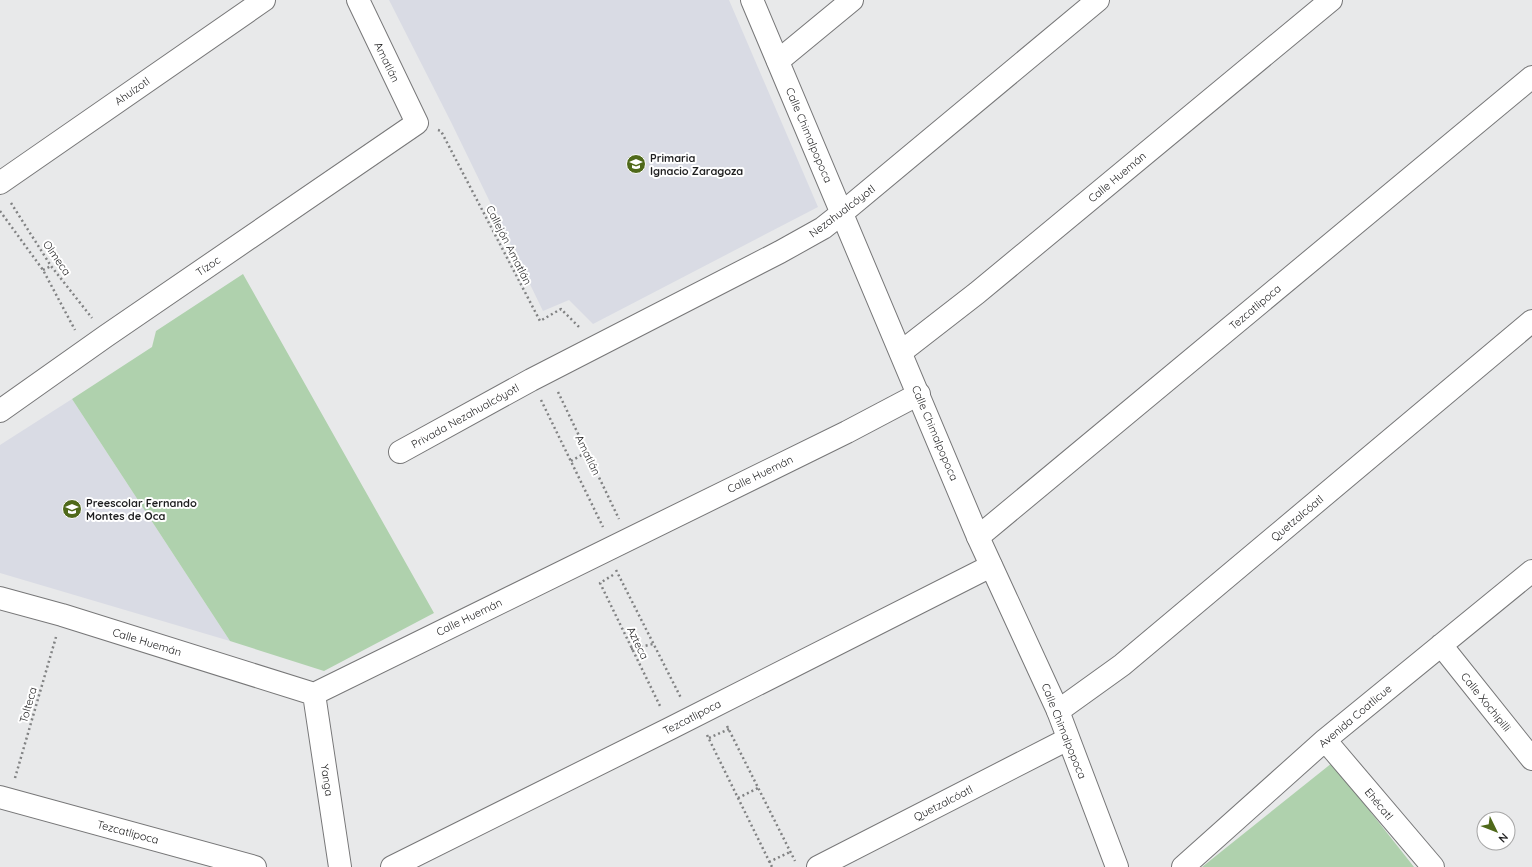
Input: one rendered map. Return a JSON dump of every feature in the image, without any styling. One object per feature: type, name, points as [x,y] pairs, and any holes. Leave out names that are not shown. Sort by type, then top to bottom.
[{"type":"street","name":"Ahuízotl","points":[[4,191],[264,0]]},
{"type":"street","name":"Amatlán","points":[[358,0],[417,123]]},
{"type":"street","name":"Calle Chimalpopoca","points":[[752,0],[978,537],[1058,711],[1117,867]]},
{"type":"street","points":[[778,61],[852,0]]},
{"type":"street","name":"Nezahualcóyotl","points":[[539,376],[780,252],[823,228],[1098,0]]},
{"type":"street","name":"Calle Huemán","points":[[901,352],[977,293],[1331,0]]},
{"type":"street","name":"Tezcatlipoca","points":[[978,537],[1532,77]]},
{"type":"street","name":"Tízoc","points":[[0,411],[106,336],[417,123]]},
{"type":"street","name":"Quetzalcóatl","points":[[1058,711],[1122,665],[1532,321]]},
{"type":"street","name":"Privada Nezahualcóyotl","points":[[400,452],[539,376]]},
{"type":"street","name":"Calle Huemán","points":[[0,598],[62,615],[314,694],[840,435],[919,394]]},
{"type":"street","name":"Tezcatlipoca","points":[[392,867],[991,566]]},
{"type":"street","name":"Avenida Coatlicue","points":[[1183,867],[1325,740],[1532,571]]},
{"type":"street","name":"Calle Xochipilli","points":[[1441,645],[1532,759]]},
{"type":"street","name":"Yanga","points":[[314,694],[340,867]]},
{"type":"street","name":"Quetzalcóatl","points":[[818,867],[1068,739]]},
{"type":"street","name":"Ehécatl","points":[[1325,740],[1433,867]]},
{"type":"street","name":"Tezcatlipoca","points":[[5,798],[255,867]]},
{"type":"path","name":"Callejón Amatlán","points":[[417,123],[441,131],[540,321],[560,309],[599,346]]},
{"type":"path","name":"Olmeca","points":[[4,191],[51,266],[106,336]]},
{"type":"path","name":"Olmeca","points":[[0,211],[43,270],[86,350]]},
{"type":"path","points":[[43,270],[51,266]]},
{"type":"path","name":"Amatlán","points":[[539,376],[587,452],[616,545]]},
{"type":"path","name":"Amatlán","points":[[539,376],[571,461],[616,545]]},
{"type":"path","points":[[571,461],[587,452]]},
{"type":"path","name":"Azteca","points":[[616,545],[617,573],[653,644],[694,716],[709,738],[772,867]]},
{"type":"path","name":"Azteca","points":[[617,573],[600,583],[671,728]]},
{"type":"path","name":"Tolteca","points":[[5,798],[62,615]]},
{"type":"path","points":[[632,649],[653,644]]},
{"type":"path","points":[[717,705],[798,867]]},
{"type":"path","points":[[709,738],[729,729]]},
{"type":"path","points":[[738,798],[758,788]]},
{"type":"path","points":[[769,862],[790,852]]},
{"type":"shaded area","name":"Primaria Ignacio Zaragoza","points":[[389,0],[729,0],[818,207],[593,324],[569,300],[543,311],[451,122]]},
{"type":"shaded area","name":"Preescolar Fernando Montes de Oca","points":[[72,399],[230,641],[0,573],[0,445]]},
{"type":"green space","points":[[243,274],[434,613],[324,671],[230,641],[72,399],[152,347],[156,331]]},
{"type":"green space","points":[[1332,763],[1414,867],[1202,867]]},
{"type":"place","name":"Primaria Ignacio Zaragoza","points":[[636,164]]},
{"type":"place","name":"Preescolar Fernando Montes de Oca","points":[[72,509]]}]
